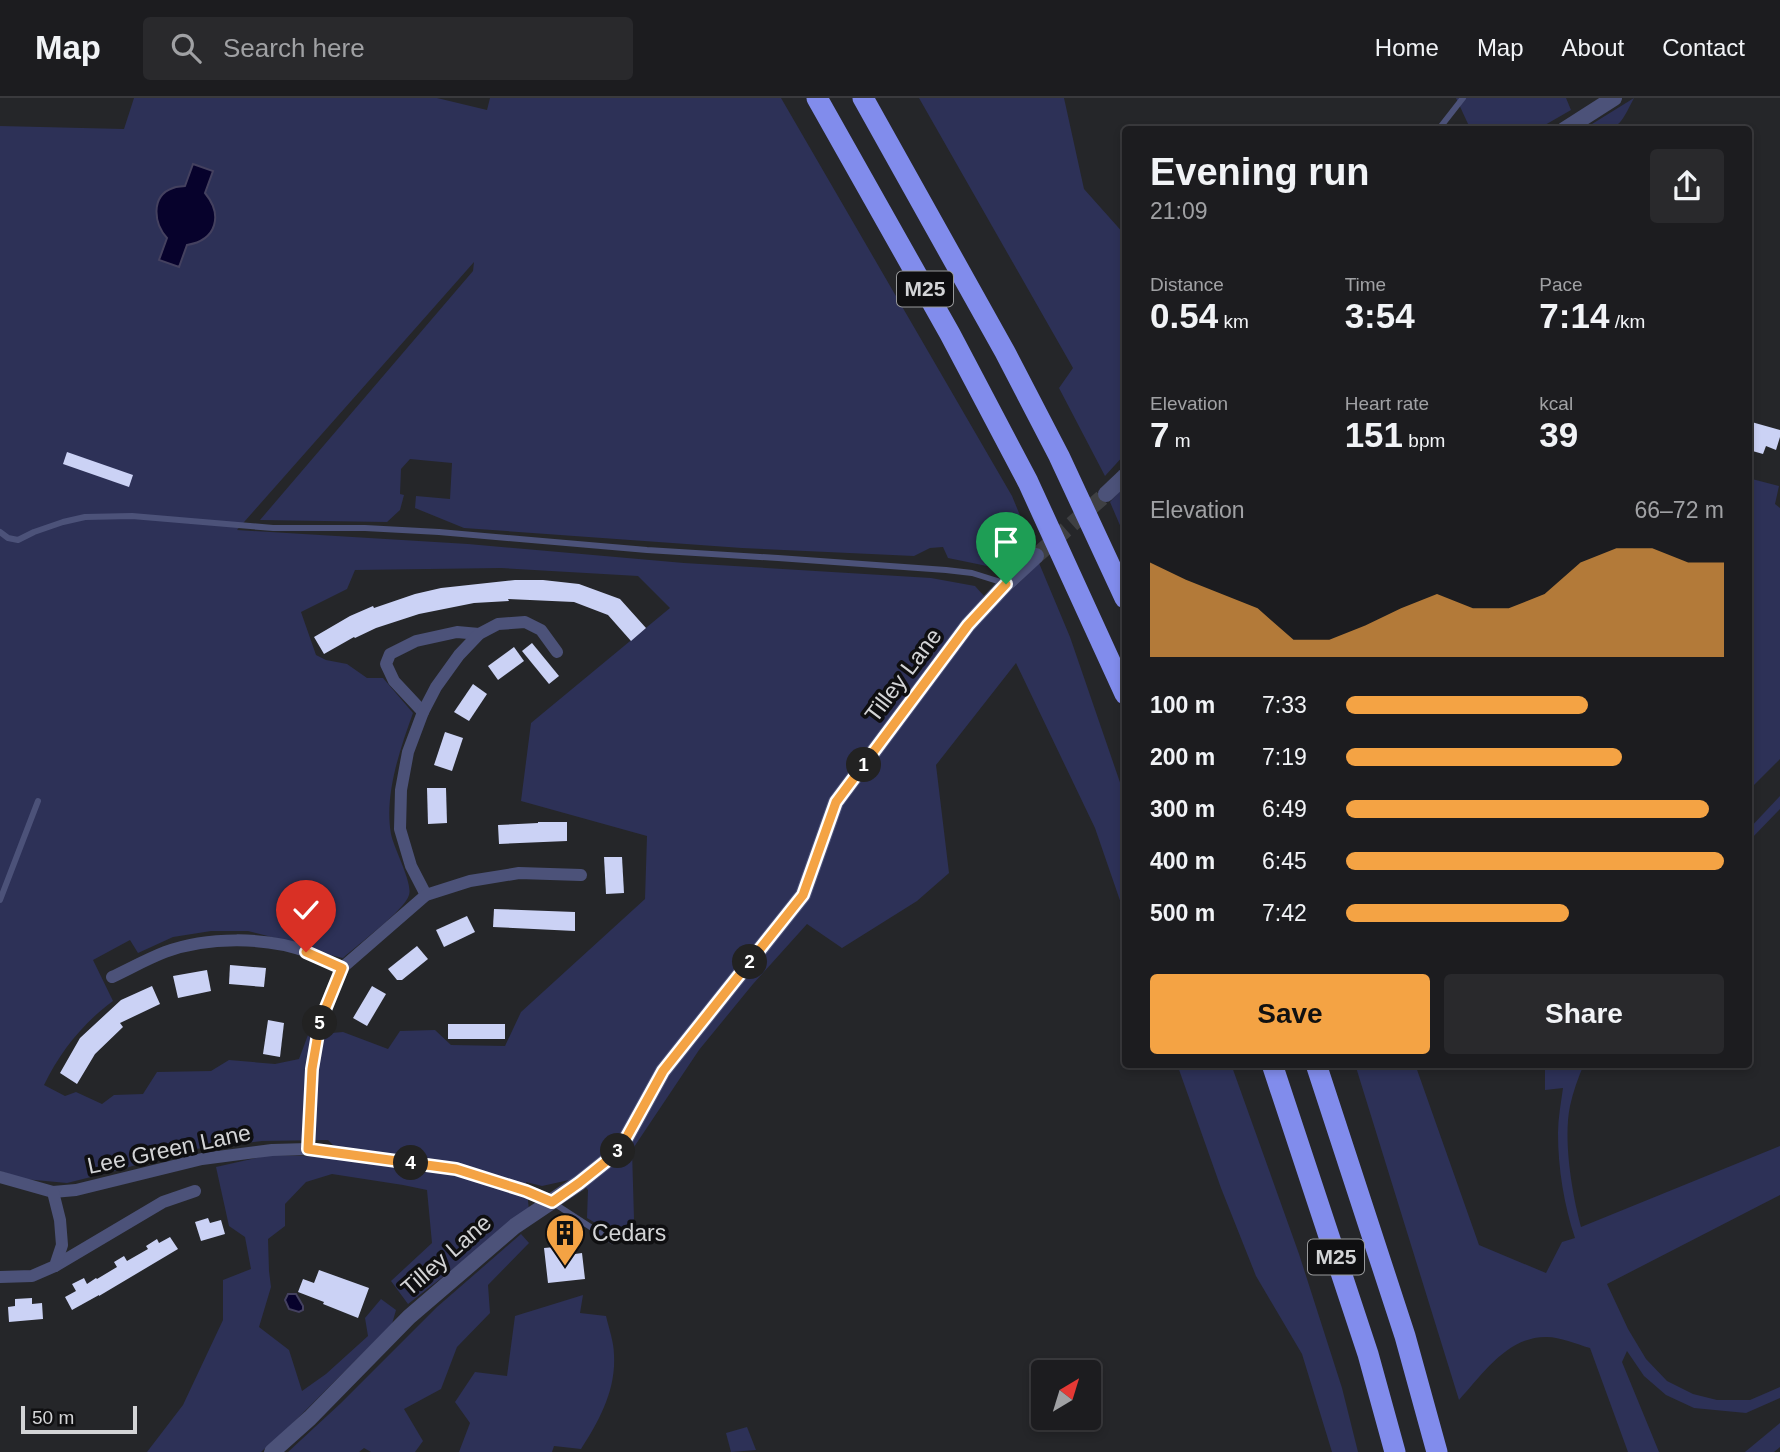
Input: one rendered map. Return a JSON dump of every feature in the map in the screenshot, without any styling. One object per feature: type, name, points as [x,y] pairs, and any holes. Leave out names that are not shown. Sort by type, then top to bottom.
[{"type":"highway","name":"M25","points":[[817,98],[950,334],[1028,482],[1122,687]]},
{"type":"highway","name":"M25","points":[[863,98],[1005,352],[1059,456],[1122,592]]},
{"type":"highway","name":"M25","points":[[1273,1068],[1368,1354],[1395,1452]]},
{"type":"highway","name":"M25","points":[[1317,1068],[1405,1336],[1437,1452]]},
{"type":"street","points":[[1570,126],[1614,98]]},
{"type":"street","points":[[1106,494],[1122,478]]},
{"type":"street","name":"Tilley Lane","points":[[272,1452],[310,1418],[409,1317],[515,1226],[579,1183],[619,1151],[663,1071],[803,895],[836,802],[968,625],[1036,556]]},
{"type":"street","points":[[426,895],[411,866],[400,829],[401,790],[408,752],[422,712],[459,655],[479,634],[498,624],[525,622],[541,630],[557,652]]},
{"type":"street","points":[[422,712],[394,681],[386,664],[390,654],[416,640],[457,632],[479,634]]},
{"type":"street","points":[[308,1149],[312,1069],[320,1022],[342,968],[426,895],[470,881],[519,873],[581,875]]},
{"type":"street","points":[[111,977],[166,951],[202,943],[239,940],[306,952],[342,968]]},
{"type":"street","name":"Lee Green Lane","points":[[0,1177],[53,1192],[76,1190],[202,1159],[272,1150],[308,1149],[456,1169],[552,1202]]},
{"type":"street","points":[[0,1277],[32,1276],[55,1266],[163,1202],[195,1191]]},
{"type":"street","points":[[53,1192],[60,1220],[62,1245],[55,1266]]},
{"type":"lane","points":[[1441,126],[1463,98]]},
{"type":"lane","points":[[0,532],[8,538],[18,540],[34,532],[85,517],[132,516],[273,528],[365,528],[946,570],[972,573],[1006,584]]},
{"type":"lane","points":[[0,900],[38,801]]},
{"type":"lane","points":[[552,1202],[612,1241]]},
{"type":"shaded area","points":[[134,98],[437,98],[487,110],[490,98],[781,98],[1012,496],[1031,542],[987,566],[948,558],[943,547],[930,548],[914,556],[742,548],[464,528],[415,508],[416,496],[450,499],[452,463],[410,459],[401,469],[400,494],[404,495],[400,510],[387,522],[260,520],[473,271],[474,262],[237,530],[931,578],[975,586],[994,607],[1039,563],[1070,637],[1122,788],[1122,906],[1095,828],[1016,663],[936,765],[949,873],[917,901],[842,948],[807,924],[753,984],[699,1050],[632,1150],[634,1219],[621,1238],[587,1218],[588,1190],[578,1178],[542,1186],[526,1182],[529,1210],[408,1304],[391,1281],[432,1243],[427,1190],[332,1174],[306,1182],[285,1204],[285,1226],[268,1239],[271,1287],[259,1327],[289,1350],[302,1391],[326,1374],[368,1336],[365,1318],[381,1299],[396,1310],[392,1324],[261,1452],[147,1452],[183,1405],[223,1320],[223,1280],[251,1269],[245,1237],[229,1226],[216,1167],[269,1155],[334,1157],[335,1147],[328,1140],[262,1141],[187,1150],[67,1183],[24,1179],[0,1171],[0,126],[124,129]],"holes":[[[501,568],[638,576],[670,608],[531,723],[521,801],[647,836],[645,899],[521,1012],[505,1046],[451,1045],[435,1030],[400,1031],[388,1049],[343,1032],[308,1035],[299,1059],[275,1064],[229,1060],[211,1071],[157,1072],[143,1094],[114,1095],[102,1104],[76,1092],[65,1096],[44,1085],[73,1039],[113,1001],[93,960],[130,940],[138,953],[173,937],[211,931],[248,931],[343,958],[406,901],[409,895],[406,874],[391,834],[389,819],[391,788],[398,757],[413,713],[383,678],[367,678],[347,664],[316,655],[301,612],[347,589],[355,570]]]},
{"type":"shaded area","points":[[919,98],[1064,98],[1084,189],[1122,232],[1122,457],[1105,476],[1059,388],[1073,368]]},
{"type":"shaded area","points":[[1456,98],[1566,98],[1571,110],[1543,126],[1469,126]]},
{"type":"shaded area","points":[[1634,98],[1616,126],[1589,126]]},
{"type":"shaded area","points":[[193,164],[213,171],[205,193],[211,201],[215,218],[211,232],[205,238],[187,245],[179,267],[159,260],[167,238],[159,225],[156,211],[166,192],[174,187],[185,186]]},
{"type":"shaded area","points":[[1752,479],[1779,486],[1775,504],[1780,508],[1780,759],[1752,787]]},
{"type":"shaded area","points":[[1122,488],[1122,530],[1110,502]]},
{"type":"shaded area","points":[[1780,796],[1780,809],[1752,838],[1752,826]]},
{"type":"shaded area","points":[[1178,1068],[1232,1068],[1299,1254],[1342,1388],[1358,1452],[1332,1452],[1302,1354],[1256,1276]]},
{"type":"shaded area","points":[[1356,1068],[1416,1068],[1479,1245],[1546,1273],[1562,1242],[1575,1238],[1565,1200],[1559,1160],[1558,1127],[1563,1088],[1545,1090],[1545,1068],[1582,1068],[1571,1101],[1568,1120],[1568,1151],[1574,1199],[1581,1227],[1780,1146],[1780,1195],[1607,1284],[1628,1329],[1646,1359],[1667,1381],[1693,1394],[1717,1400],[1750,1400],[1780,1387],[1780,1398],[1746,1413],[1694,1408],[1666,1395],[1644,1376],[1627,1351],[1622,1362],[1659,1452],[1628,1452],[1590,1348],[1547,1337],[1533,1338],[1508,1350],[1487,1368],[1459,1400]]},
{"type":"shaded area","points":[[521,1234],[529,1243],[488,1285],[490,1313],[457,1347],[441,1389],[404,1409],[423,1441],[415,1452],[371,1452],[364,1448],[359,1452],[288,1452],[437,1307]]},
{"type":"shaded area","points":[[288,1294],[296,1294],[303,1310],[299,1312],[289,1309],[285,1300]]},
{"type":"shaded area","points":[[583,1295],[580,1313],[606,1316],[613,1345],[614,1368],[605,1405],[581,1449],[554,1446],[552,1452],[459,1452],[470,1423],[455,1402],[475,1372],[507,1376],[515,1316]]},
{"type":"shaded area","points":[[1780,1423],[1780,1447],[1774,1452],[1745,1452]]},
{"type":"shaded area","points":[[747,1427],[756,1450],[731,1452],[726,1433]]},
{"type":"building","points":[[1752,422],[1780,430],[1776,450],[1766,446],[1763,454],[1752,451]]},
{"type":"building","points":[[67,452],[133,475],[129,487],[63,464]]},
{"type":"building","points":[[515,580],[579,584],[620,599],[646,628],[631,641],[608,615],[574,602],[508,599],[509,601],[474,603],[419,614],[354,637],[324,654],[314,637],[373,606],[374,608],[415,594],[441,588]]},
{"type":"building","points":[[532,643],[559,676],[549,684],[522,651]]},
{"type":"building","points":[[514,647],[524,661],[498,680],[488,666]]},
{"type":"building","points":[[473,684],[487,694],[469,721],[454,712]]},
{"type":"building","points":[[445,732],[463,738],[452,771],[434,765]]},
{"type":"building","points":[[427,788],[446,788],[447,823],[428,824]]},
{"type":"building","points":[[567,822],[567,841],[499,844],[498,825]]},
{"type":"building","points":[[604,857],[622,857],[624,893],[606,894]]},
{"type":"building","points":[[494,909],[575,912],[575,931],[493,927]]},
{"type":"building","points":[[467,916],[475,932],[444,947],[436,930]]},
{"type":"building","points":[[417,946],[428,959],[402,980],[397,980],[388,969]]},
{"type":"building","points":[[230,965],[266,968],[264,987],[229,984]]},
{"type":"building","points":[[207,970],[211,991],[178,998],[173,976]]},
{"type":"building","points":[[152,986],[160,1004],[120,1023],[123,1027],[95,1054],[77,1084],[60,1073],[80,1038],[121,1000]]},
{"type":"building","points":[[372,986],[386,994],[367,1026],[353,1018]]},
{"type":"building","points":[[268,1020],[284,1023],[280,1057],[263,1054]]},
{"type":"building","points":[[448,1024],[505,1024],[505,1039],[448,1039]]},
{"type":"building","points":[[208,1218],[210,1223],[221,1220],[225,1234],[201,1241],[195,1222]]},
{"type":"building","points":[[170,1237],[178,1249],[72,1310],[65,1297],[76,1291],[72,1284],[84,1278],[87,1284],[117,1267],[114,1262],[124,1256],[127,1261],[148,1249],[146,1246],[157,1239],[159,1243]]},
{"type":"building","name":"Cedars","points":[[567,1246],[568,1255],[582,1253],[585,1279],[548,1283],[544,1248]]},
{"type":"building","points":[[319,1270],[369,1288],[358,1318],[298,1292],[303,1279],[314,1283]]},
{"type":"building","points":[[32,1298],[32,1304],[42,1303],[43,1319],[9,1322],[8,1307],[15,1306],[15,1299]]},
{"type":"tunnel","points":[[1036,556],[1106,494]]},
{"type":"place","name":"Cedars","points":[[565,1267]]},
{"type":"route","points":[[306,952],[342,968],[320,1022],[312,1069],[308,1149],[456,1169],[552,1202],[619,1151],[663,1071],[803,895],[836,802],[968,625],[1006,584]]}]
